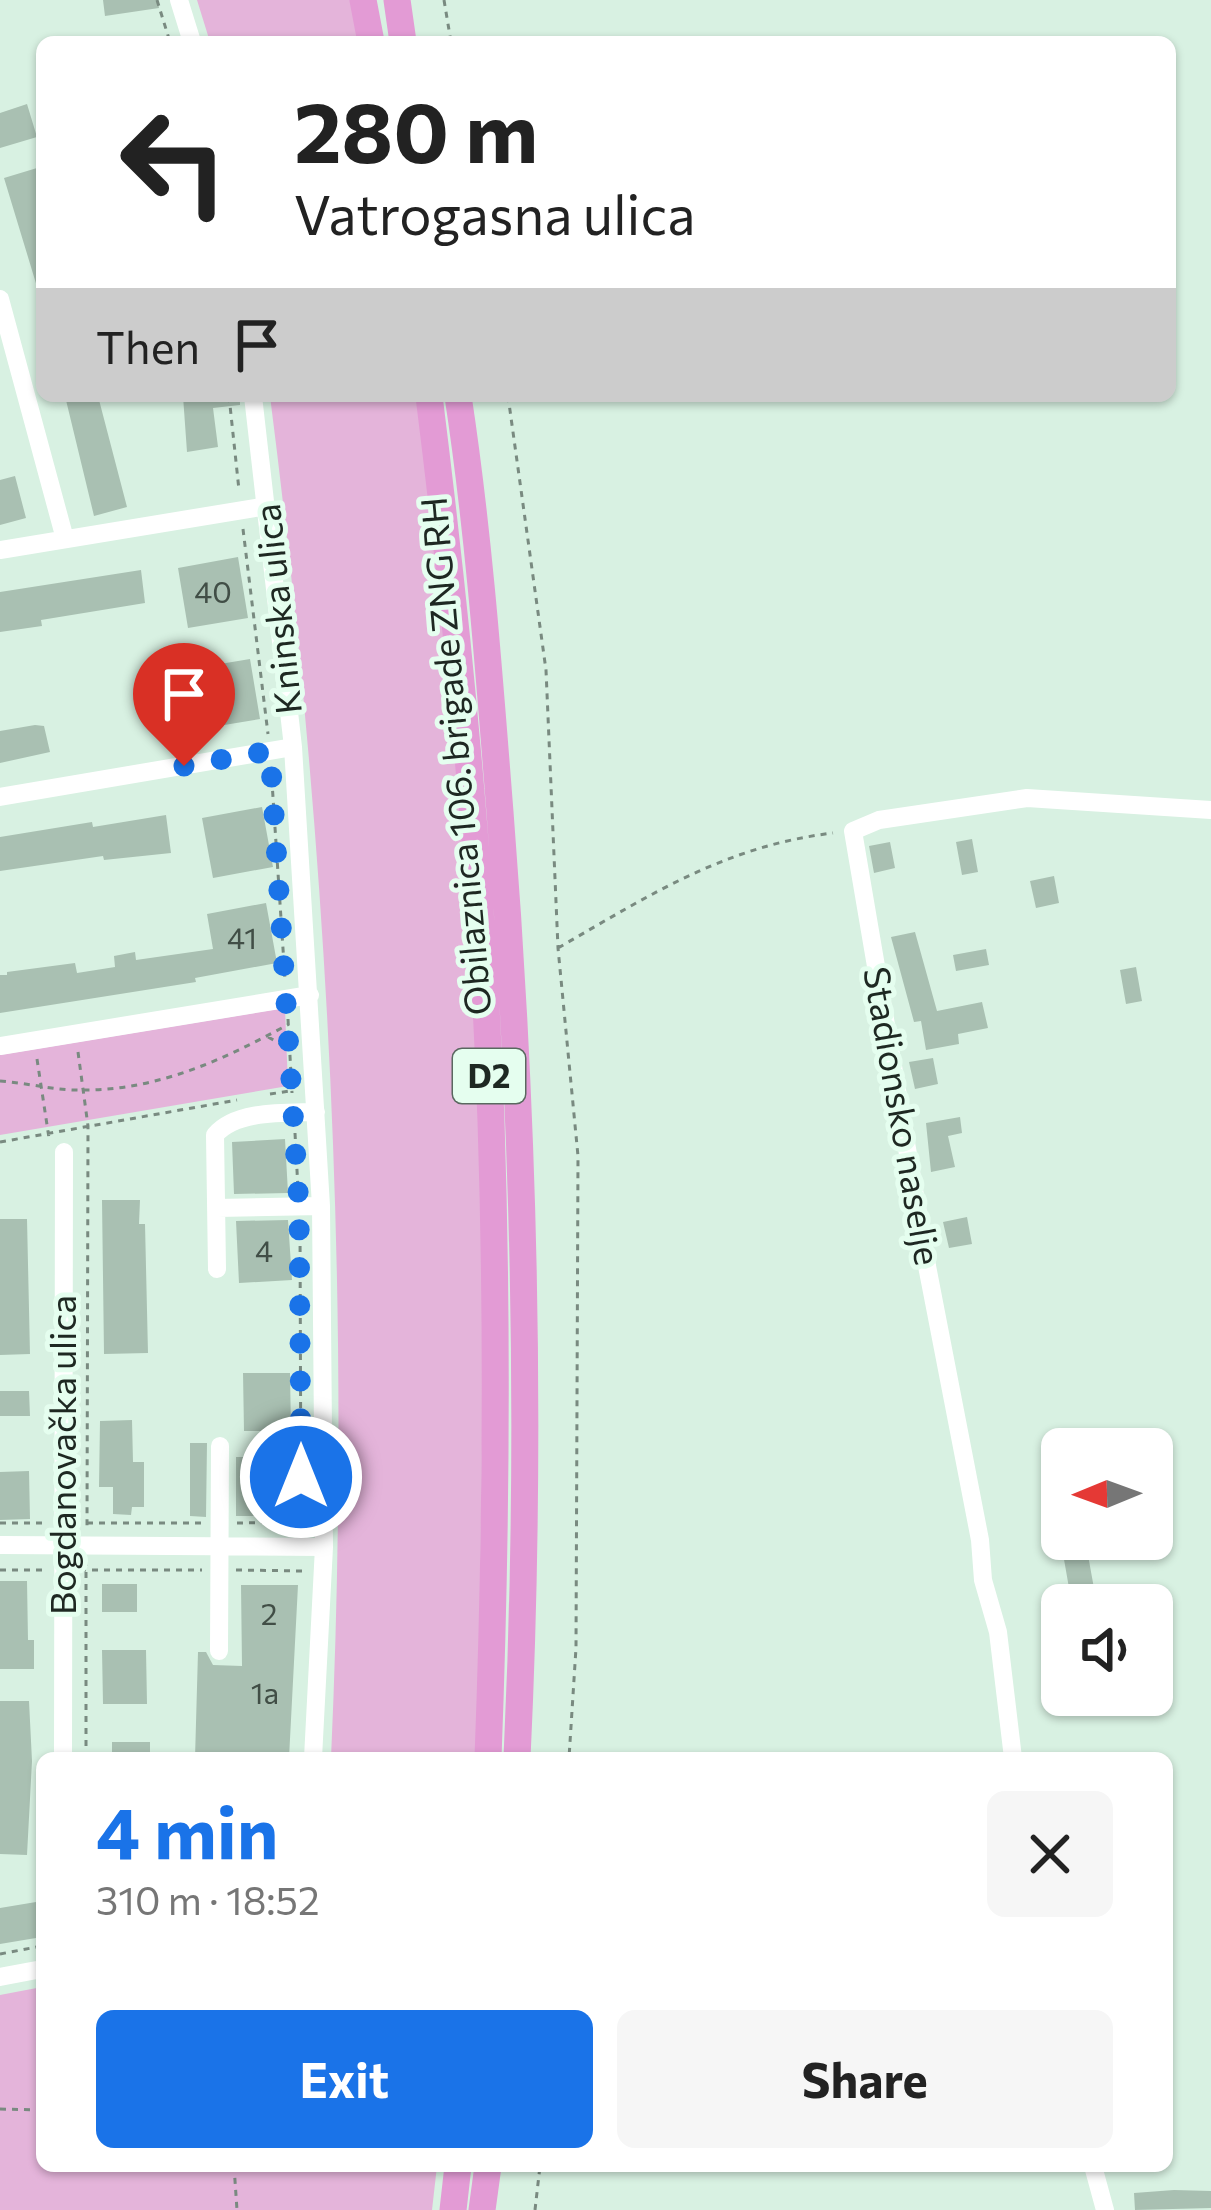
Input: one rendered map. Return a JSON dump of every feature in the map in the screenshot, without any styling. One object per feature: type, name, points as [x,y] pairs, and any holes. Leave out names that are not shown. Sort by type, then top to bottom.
[{"type":"highway","points":[[363,0],[370,36]]},
{"type":"highway","points":[[397,0],[403,36]]},
{"type":"highway","name":"Obilaznica 106. brigade ZNG RH","points":[[430,402],[475,833],[491,1118],[495,1454],[488,1752]]},
{"type":"highway","name":"Obilaznica 106. brigade ZNG RH","points":[[459,402],[489,666],[513,975],[525,1361],[517,1752]]},
{"type":"highway","points":[[453,2210],[457,2172]]},
{"type":"highway","points":[[482,2210],[487,2172]]},
{"type":"street","points":[[179,0],[190,36]]},
{"type":"street","points":[[0,299],[65,539]]},
{"type":"street","name":"Kninska ulica","points":[[254,402],[293,747],[321,1206],[324,1547],[313,1752]]},
{"type":"street","points":[[0,550],[268,506]]},
{"type":"street","points":[[0,797],[293,747]]},
{"type":"street","points":[[853,831],[879,820],[1028,798],[1211,810]]},
{"type":"street","name":"Stadionsko naselje","points":[[853,831],[927,1266],[980,1540],[983,1580],[998,1632],[1012,1752]]},
{"type":"street","points":[[0,1046],[310,994]]},
{"type":"street","points":[[217,1269],[215,1135],[224,1124],[244,1118],[316,1112]]},
{"type":"street","name":"Bogdanovačka ulica","points":[[63,1752],[64,1152]]},
{"type":"street","points":[[217,1208],[321,1206]]},
{"type":"street","points":[[219,1651],[220,1446]]},
{"type":"street","points":[[0,1545],[324,1547]]},
{"type":"street","points":[[0,1977],[36,1971]]},
{"type":"street","points":[[1095,2172],[1105,2210]]},
{"type":"path","points":[[157,0],[168,36]]},
{"type":"path","points":[[444,0],[451,36]]},
{"type":"path","points":[[230,402],[270,751],[289,1024],[292,1090],[269,1094]]},
{"type":"path","points":[[509,402],[546,670],[558,948],[578,1156],[575,1648],[569,1752]]},
{"type":"path","points":[[558,948],[736,853],[793,838],[853,831]]},
{"type":"path","points":[[0,1081],[84,1090],[166,1079],[216,1061],[289,1024]]},
{"type":"path","points":[[76,1034],[88,1126],[86,1752]]},
{"type":"path","points":[[266,1036],[290,1049]]},
{"type":"path","points":[[0,1142],[247,1098]]},
{"type":"path","points":[[0,1570],[306,1571],[301,1546],[299,1206],[293,1113]]},
{"type":"path","points":[[0,1523],[301,1522]]},
{"type":"path","points":[[0,1954],[36,1947]]},
{"type":"path","points":[[0,2109],[36,2110]]},
{"type":"path","points":[[234,2172],[237,2210]]},
{"type":"path","points":[[535,2210],[539,2172]]},
{"type":"shaded area","points":[[197,0],[353,0],[360,36],[208,36]]},
{"type":"shaded area","points":[[271,402],[419,402],[464,820],[485,1207],[478,1752],[331,1752],[337,1586],[336,1245],[320,906]]},
{"type":"shaded area","points":[[285,1008],[288,1086],[0,1135],[0,1055]]},
{"type":"shaded area","points":[[36,1988],[36,2172],[436,2172],[432,2210],[0,2210],[0,1995]]},
{"type":"building","points":[[103,0],[158,0],[159,8],[105,16]]},
{"type":"building","points":[[27,104],[36,137],[0,148],[0,113]]},
{"type":"building","points":[[36,168],[36,283],[4,178]]},
{"type":"building","points":[[66,402],[100,402],[127,507],[94,516]]},
{"type":"building","points":[[183,402],[240,402],[213,408],[218,447],[187,452]]},
{"type":"building","points":[[15,476],[26,518],[0,525],[0,480]]},
{"type":"building","points":[[238,557],[248,618],[188,628],[178,568]]},
{"type":"building","points":[[141,570],[145,603],[41,620],[42,626],[0,632],[0,592]]},
{"type":"building","points":[[250,659],[260,719],[200,729],[190,669]]},
{"type":"building","points":[[44,726],[50,752],[0,763],[0,731]]},
{"type":"building","points":[[262,807],[273,867],[213,878],[202,818]]},
{"type":"building","points":[[166,815],[171,853],[104,860],[103,856],[0,871],[0,837]]},
{"type":"building","points":[[972,839],[978,872],[962,875],[956,842]]},
{"type":"building","points":[[890,842],[895,868],[874,873],[869,846]]},
{"type":"building","points":[[1054,876],[1059,903],[1036,908],[1030,881]]},
{"type":"building","points":[[266,903],[277,963],[195,978],[196,982],[0,1013],[0,975],[7,972],[75,963],[77,973],[115,967],[114,956],[135,952],[136,960],[213,949],[207,914]]},
{"type":"building","points":[[915,932],[937,1011],[982,1002],[988,1028],[958,1034],[959,1044],[926,1050],[921,1021],[914,1022],[891,937]]},
{"type":"building","points":[[986,949],[989,965],[956,971],[953,955]]},
{"type":"building","points":[[1136,967],[1142,1001],[1126,1004],[1120,970]]},
{"type":"building","points":[[933,1058],[938,1084],[915,1089],[909,1062]]},
{"type":"building","points":[[960,1117],[962,1133],[948,1136],[955,1167],[931,1172],[926,1123]]},
{"type":"building","points":[[285,1139],[288,1193],[234,1194],[232,1142]]},
{"type":"building","points":[[102,1200],[140,1200],[139,1224],[145,1224],[148,1353],[104,1354]]},
{"type":"building","points":[[967,1217],[972,1244],[949,1248],[943,1222]]},
{"type":"building","points":[[0,1219],[27,1219],[30,1354],[0,1355]]},
{"type":"building","points":[[288,1220],[292,1280],[239,1283],[236,1221]]},
{"type":"building","points":[[243,1373],[290,1373],[291,1431],[244,1431]]},
{"type":"building","points":[[0,1391],[29,1391],[30,1416],[0,1416]]},
{"type":"building","points":[[132,1420],[133,1462],[144,1462],[144,1507],[132,1507],[131,1515],[113,1514],[113,1487],[99,1487],[100,1421]]},
{"type":"building","points":[[190,1443],[207,1443],[206,1517],[190,1516]]},
{"type":"building","points":[[236,1457],[289,1457],[289,1516],[236,1516]]},
{"type":"building","points":[[29,1471],[30,1519],[0,1520],[0,1472]]},
{"type":"building","points":[[1064,1560],[1089,1560],[1093,1584],[1068,1584]]},
{"type":"building","points":[[0,1581],[27,1581],[28,1640],[34,1640],[34,1669],[0,1669]]},
{"type":"building","points":[[102,1584],[137,1584],[137,1612],[102,1612]]},
{"type":"building","points":[[241,1585],[298,1585],[289,1752],[195,1752],[198,1652],[206,1652],[213,1665],[242,1666]]},
{"type":"building","points":[[102,1650],[146,1650],[147,1704],[103,1704]]},
{"type":"building","points":[[0,1701],[29,1701],[32,1761],[27,1855],[0,1854]]},
{"type":"building","points":[[112,1742],[150,1742],[150,1752],[112,1752]]},
{"type":"building","points":[[36,1902],[36,1938],[0,1944],[0,1908]]},
{"type":"building","points":[[1211,2191],[1211,2208],[1135,2210],[1134,2193]]},
{"type":"route","points":[[184,766],[270,751],[299,1206],[301,1477]]}]
